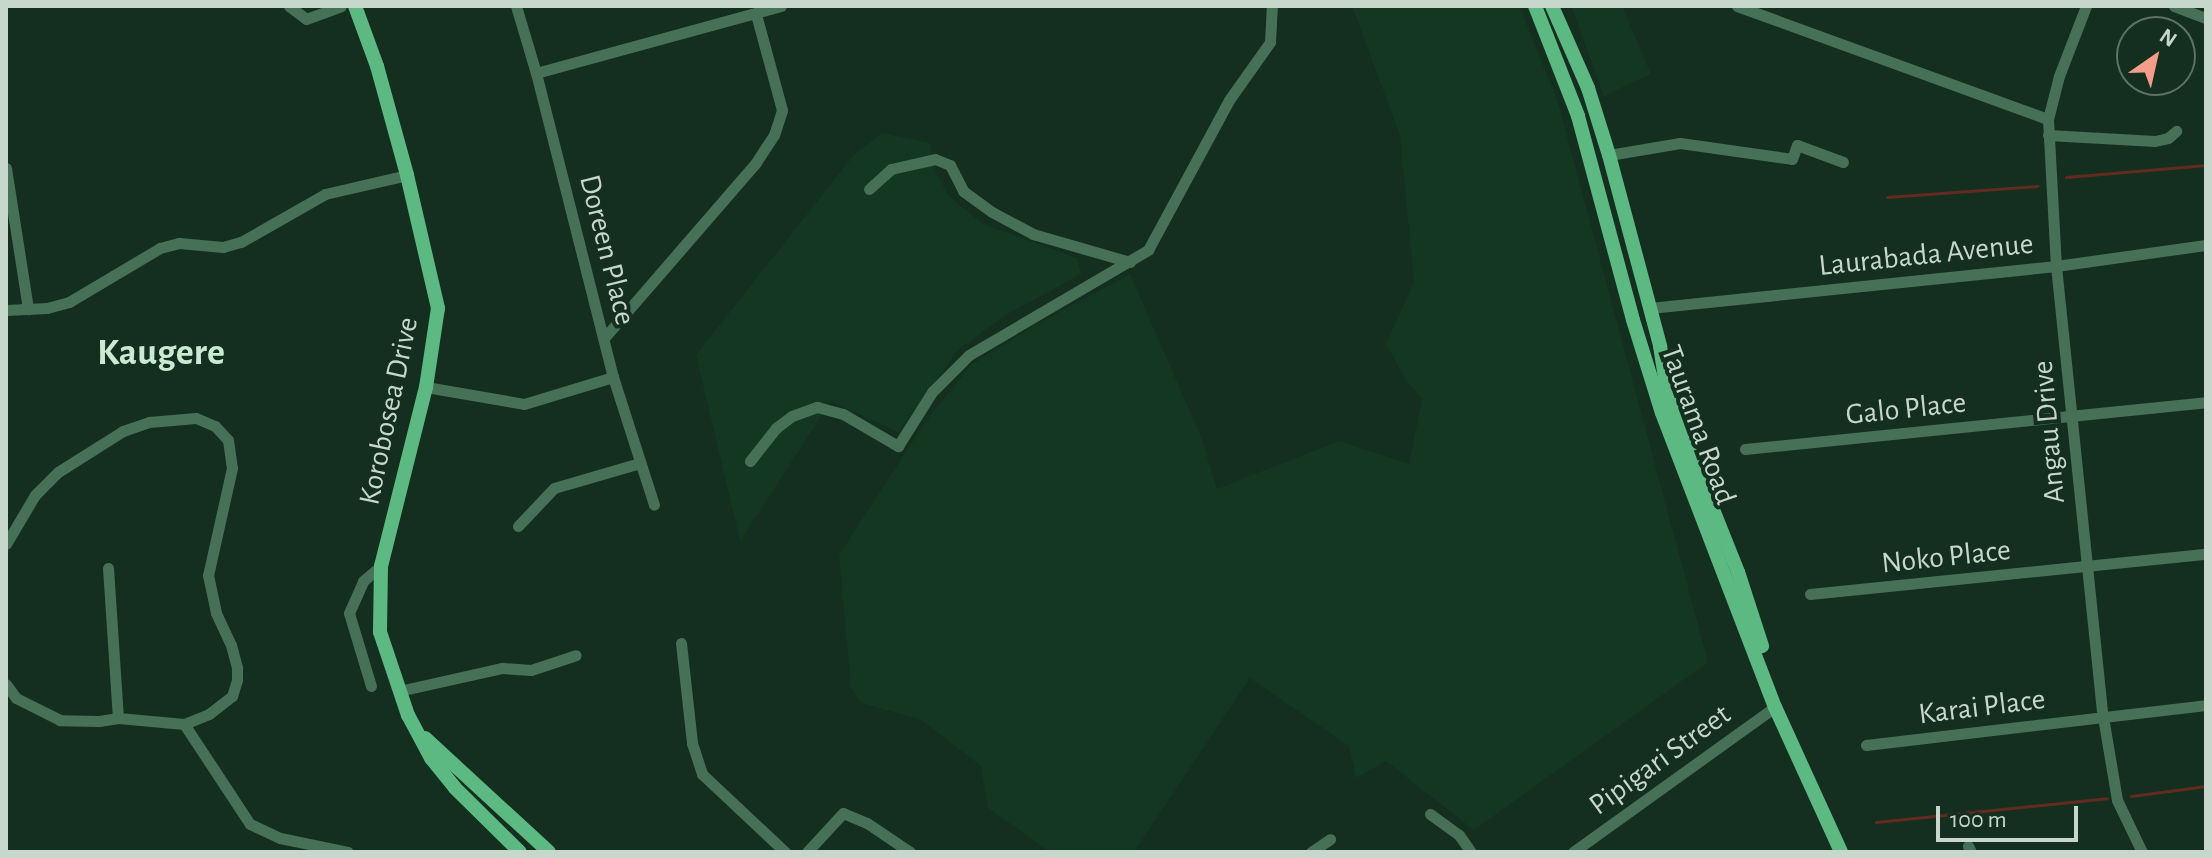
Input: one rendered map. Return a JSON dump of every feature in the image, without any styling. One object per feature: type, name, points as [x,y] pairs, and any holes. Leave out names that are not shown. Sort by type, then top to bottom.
[{"type":"main road","name":"Korobosea Drive","points":[[355,6],[377,66],[407,175],[438,308],[426,387],[381,566],[380,632],[399,691],[442,773],[520,852]]},
{"type":"main road","name":"Taurama Road","points":[[1535,6],[1578,116],[1633,320],[1662,413],[1775,707],[1841,852]]},
{"type":"main road","name":"Taurama Road","points":[[1552,6],[1588,88],[1609,155],[1660,346],[1668,397],[1738,572],[1779,695],[1849,852]]},
{"type":"main road","name":"Korobosea Drive","points":[[419,733],[549,852]]},
{"type":"street","points":[[289,6],[306,19],[341,6]]},
{"type":"street","name":"Doreen Place","points":[[516,6],[536,73],[613,377],[654,505]]},
{"type":"street","points":[[536,73],[781,6]]},
{"type":"street","points":[[750,461],[776,428],[792,416],[817,407],[843,414],[898,446],[932,392],[969,355],[1148,250],[1229,100],[1270,42],[1272,6]]},
{"type":"street","points":[[1737,6],[2048,119]]},
{"type":"street","name":"Angau Drive","points":[[2086,6],[2059,76],[2048,119],[2056,266],[2103,717],[2117,800],[2142,852]]},
{"type":"street","points":[[2174,6],[2206,18]]},
{"type":"street","points":[[605,337],[755,164],[774,135],[782,110],[756,14]]},
{"type":"street","points":[[2048,135],[2155,141],[2168,138],[2176,131]]},
{"type":"street","points":[[1609,155],[1680,143],[1792,159],[1797,145],[1843,162]]},
{"type":"street","points":[[869,189],[891,169],[935,159],[950,165],[963,191],[992,212],[1033,234],[1130,262]]},
{"type":"street","points":[[6,168],[28,309]]},
{"type":"street","points":[[6,310],[69,302],[160,248],[179,243],[223,247],[241,242],[325,194],[407,175]]},
{"type":"street","name":"Laurabada Avenue","points":[[1650,308],[2056,266],[2206,245]]},
{"type":"street","points":[[426,387],[524,404],[613,377]]},
{"type":"street","name":"Galo Place","points":[[1745,449],[2206,402]]},
{"type":"street","points":[[6,544],[35,495],[58,472],[123,431],[149,422],[179,418],[207,422],[223,433],[231,449],[232,468],[208,575],[210,595],[231,645],[237,680],[232,696],[197,721],[184,724],[118,718],[60,720],[16,698],[6,684]]},
{"type":"street","points":[[518,526],[554,488],[640,463]]},
{"type":"street","name":"Noko Place","points":[[1810,594],[2206,554]]},
{"type":"street","points":[[371,686],[349,613],[363,581],[381,566]]},
{"type":"street","points":[[108,568],[118,718]]},
{"type":"street","points":[[681,643],[692,743],[702,774],[785,852]]},
{"type":"street","points":[[399,691],[502,668],[531,670],[576,655]]},
{"type":"street","name":"Karai Place","points":[[1866,745],[2206,705]]},
{"type":"street","name":"Pipigari Street","points":[[1573,852],[1775,707]]},
{"type":"street","points":[[184,724],[250,824],[280,838],[348,852]]},
{"type":"street","points":[[807,852],[843,813],[867,823],[910,852]]},
{"type":"street","points":[[1430,814],[1459,835],[1471,852]]},
{"type":"street","points":[[1311,852],[1330,839]]},
{"type":"shaded area","points":[[1352,6],[1519,6],[1557,99],[1708,662],[1474,830],[1386,761],[1356,778],[1349,746],[1250,678],[1134,852],[1050,852],[988,808],[981,766],[920,719],[861,703],[851,688],[839,555],[926,421],[971,365],[1032,327],[1130,274],[1201,437],[1217,489],[1339,441],[1409,464],[1422,399],[1406,380],[1386,344],[1414,282],[1400,135]]},
{"type":"shaded area","points":[[1571,6],[1622,6],[1651,74],[1604,96]]},
{"type":"shaded area","points":[[882,133],[930,143],[936,173],[949,196],[983,224],[1077,258],[1081,274],[1004,316],[958,350],[898,432],[831,401],[740,541],[696,355],[853,156]]},
{"type":"waterway","points":[[2066,177],[2206,165]]},
{"type":"waterway","points":[[1887,197],[2038,186]]},
{"type":"waterway","points":[[2131,796],[2206,786]]},
{"type":"waterway","points":[[1876,822],[2107,798]]},
{"type":"district","name":"Kaugere","points":[[161,354]]}]
